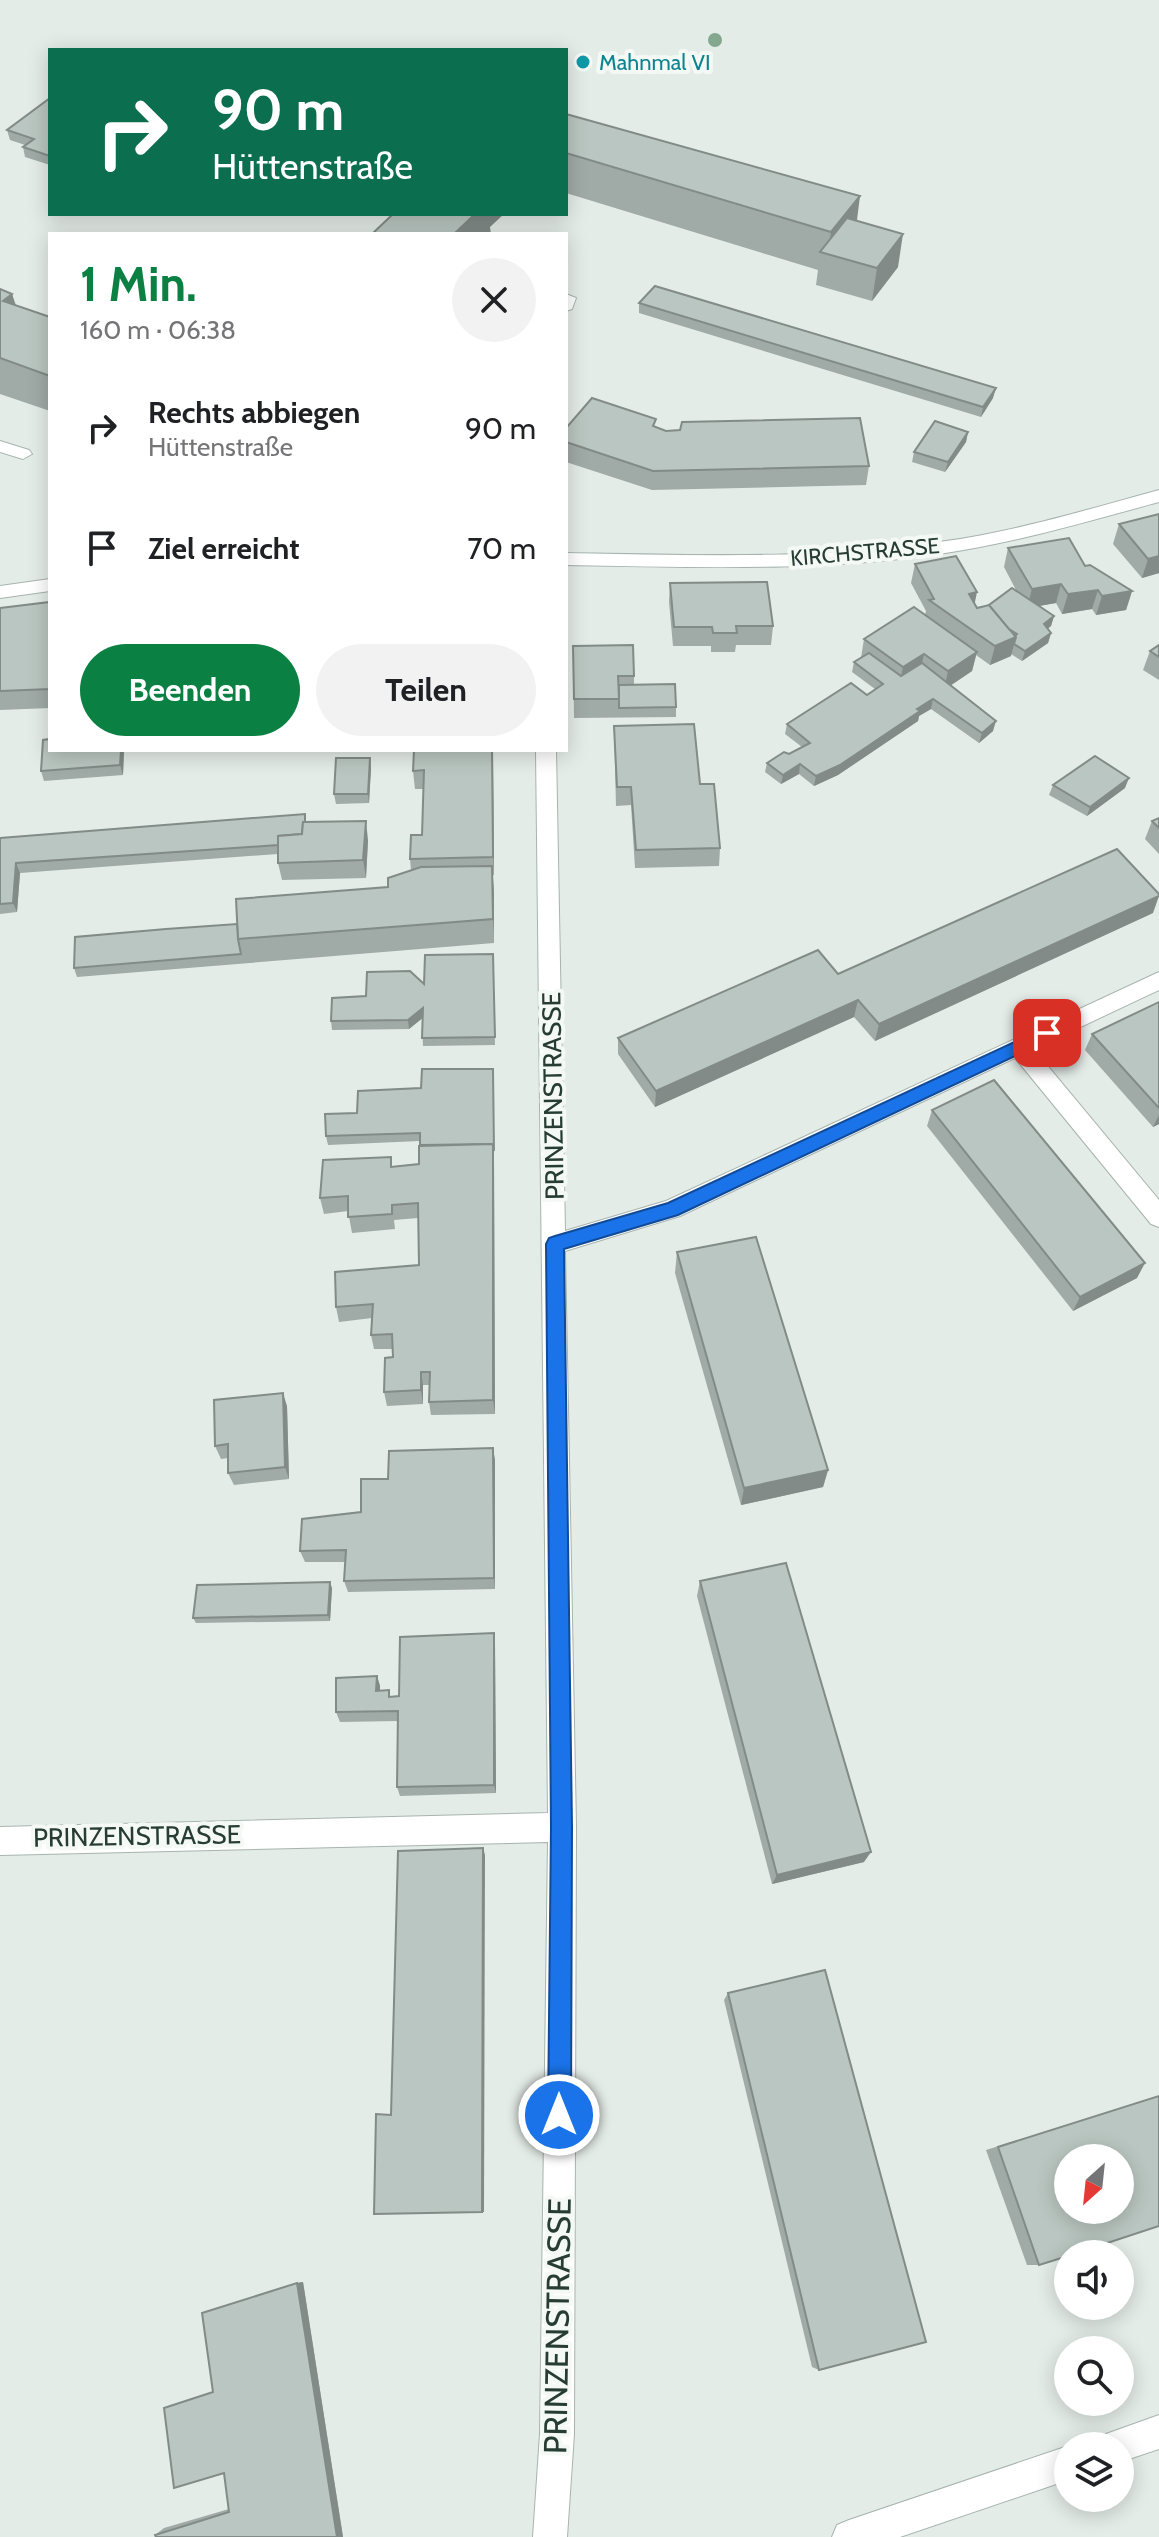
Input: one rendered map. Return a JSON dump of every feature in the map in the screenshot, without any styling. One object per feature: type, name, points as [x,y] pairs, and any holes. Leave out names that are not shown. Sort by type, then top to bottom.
[{"type":"street","points":[[0,446],[23,454]]},
{"type":"street","name":"KIRCHSTRASSE","points":[[568,559],[742,563],[911,551],[1058,524],[1159,496]]},
{"type":"street","points":[[0,592],[48,585]]},
{"type":"street","name":"PRINZENSTRASSE","points":[[546,752],[562,1827],[557,2434],[550,2537]]},
{"type":"street","points":[[555,1244],[672,1209],[1159,980]]},
{"type":"street","points":[[1019,1047],[1159,1217]]},
{"type":"street","name":"PRINZENSTRASSE","points":[[0,1841],[562,1827]]},
{"type":"street","points":[[1134,2441],[1159,2432]]},
{"type":"street","points":[[849,2537],[1054,2468]]},
{"type":"building","points":[[48,99],[48,155],[23,147],[34,139],[7,130]]},
{"type":"building","points":[[568,115],[860,196],[831,232],[568,154]]},
{"type":"building","points":[[391,216],[473,216],[456,232],[374,232]]},
{"type":"building","points":[[847,218],[903,234],[877,268],[820,252]]},
{"type":"building","points":[[655,286],[996,388],[983,407],[639,303]]},
{"type":"building","points":[[0,289],[12,294],[3,301],[48,316],[48,375],[0,358]]},
{"type":"building","points":[[592,398],[656,419],[653,426],[666,431],[680,430],[682,422],[860,418],[869,466],[653,471],[568,443],[568,426]]},
{"type":"building","points":[[935,421],[968,432],[948,462],[914,452]]},
{"type":"building","points":[[1159,514],[1159,556],[1148,559],[1119,524]]},
{"type":"building","points":[[1069,538],[1085,566],[1090,565],[1132,591],[1102,596],[1098,590],[1068,594],[1061,584],[1032,589],[1008,548]]},
{"type":"building","points":[[956,556],[977,592],[969,594],[977,608],[989,605],[1016,637],[995,646],[929,600],[934,599],[915,564]]},
{"type":"building","points":[[767,582],[773,626],[736,626],[737,633],[713,633],[712,627],[674,627],[670,583]]},
{"type":"building","points":[[1012,588],[1054,616],[1044,624],[1051,633],[1025,651],[1014,644],[1017,634],[989,605]]},
{"type":"building","points":[[48,602],[48,689],[0,691],[0,608]]},
{"type":"building","points":[[914,607],[977,652],[948,671],[924,654],[903,667],[864,639]]},
{"type":"building","points":[[633,645],[634,676],[618,676],[619,699],[574,699],[573,646]]},
{"type":"building","points":[[1159,645],[1159,657],[1150,651]]},
{"type":"building","points":[[869,653],[901,676],[922,663],[996,721],[982,733],[933,699],[840,765],[816,776],[800,764],[783,775],[767,763],[784,752],[789,754],[810,743],[787,724],[851,683],[867,695],[883,684],[854,662]]},
{"type":"building","points":[[675,684],[676,707],[619,708],[619,685]]},
{"type":"building","points":[[694,724],[700,784],[714,784],[720,848],[636,850],[631,787],[617,787],[614,726]]},
{"type":"building","points":[[48,739],[48,752],[121,752],[120,765],[41,771],[43,740]]},
{"type":"building","points":[[414,752],[492,752],[493,857],[410,859],[411,835],[422,835],[424,770],[413,771]]},
{"type":"building","points":[[1095,756],[1129,778],[1090,807],[1053,785]]},
{"type":"building","points":[[336,758],[370,758],[368,794],[334,794]]},
{"type":"building","points":[[305,814],[302,834],[278,836],[278,845],[16,863],[13,903],[0,904],[0,838]]},
{"type":"building","points":[[366,821],[363,860],[278,863],[278,836],[302,834],[303,822]]},
{"type":"building","points":[[1117,849],[1159,896],[879,1024],[858,1000],[656,1091],[618,1038],[818,950],[838,974]]},
{"type":"building","points":[[492,866],[493,919],[238,939],[236,899],[388,887],[388,878],[421,867]]},
{"type":"building","points":[[237,924],[241,954],[74,968],[75,937]]},
{"type":"building","points":[[493,954],[495,1037],[422,1038],[423,1008],[408,1020],[331,1021],[332,998],[366,996],[367,972],[410,971],[424,984],[425,955]]},
{"type":"building","points":[[1159,1002],[1159,1108],[1092,1034]]},
{"type":"building","points":[[422,1069],[493,1069],[494,1151],[493,1144],[420,1145],[420,1133],[326,1136],[325,1114],[357,1113],[358,1091],[421,1088]]},
{"type":"building","points":[[994,1080],[1145,1263],[1080,1297],[932,1110]]},
{"type":"building","points":[[493,1144],[493,1400],[429,1402],[430,1372],[421,1372],[421,1390],[384,1392],[385,1358],[393,1357],[392,1334],[371,1335],[373,1304],[336,1307],[335,1272],[419,1265],[418,1203],[392,1205],[392,1214],[348,1217],[348,1196],[320,1198],[323,1160],[391,1157],[391,1167],[419,1164],[419,1146]]},
{"type":"building","points":[[756,1237],[828,1470],[744,1488],[677,1252]]},
{"type":"building","points":[[283,1393],[285,1467],[228,1473],[228,1444],[215,1446],[214,1400]]},
{"type":"building","points":[[493,1448],[494,1578],[344,1581],[346,1550],[300,1551],[302,1519],[361,1512],[361,1479],[388,1479],[389,1451]]},
{"type":"building","points":[[786,1563],[871,1852],[777,1875],[700,1581]]},
{"type":"building","points":[[330,1582],[328,1615],[193,1618],[197,1585]]},
{"type":"building","points":[[494,1633],[494,1785],[397,1787],[398,1711],[336,1712],[336,1678],[377,1676],[376,1691],[389,1690],[389,1697],[399,1696],[400,1637]]},
{"type":"building","points":[[483,1848],[482,2212],[374,2214],[376,2114],[391,2115],[398,1851]]},
{"type":"building","points":[[825,1970],[926,2342],[819,2370],[728,1993]]},
{"type":"building","points":[[1159,2096],[1159,2226],[1116,2240],[1054,2240],[1054,2260],[1039,2265],[998,2147]]},
{"type":"building","points":[[297,2283],[337,2537],[156,2537],[229,2512],[224,2473],[174,2488],[164,2408],[213,2392],[202,2313]]},
{"type":"place","name":"Mahnmal VI","points":[[583,62]]},
{"type":"route","points":[[559,2115],[562,1827],[555,1244],[672,1209],[1047,1033]]}]
